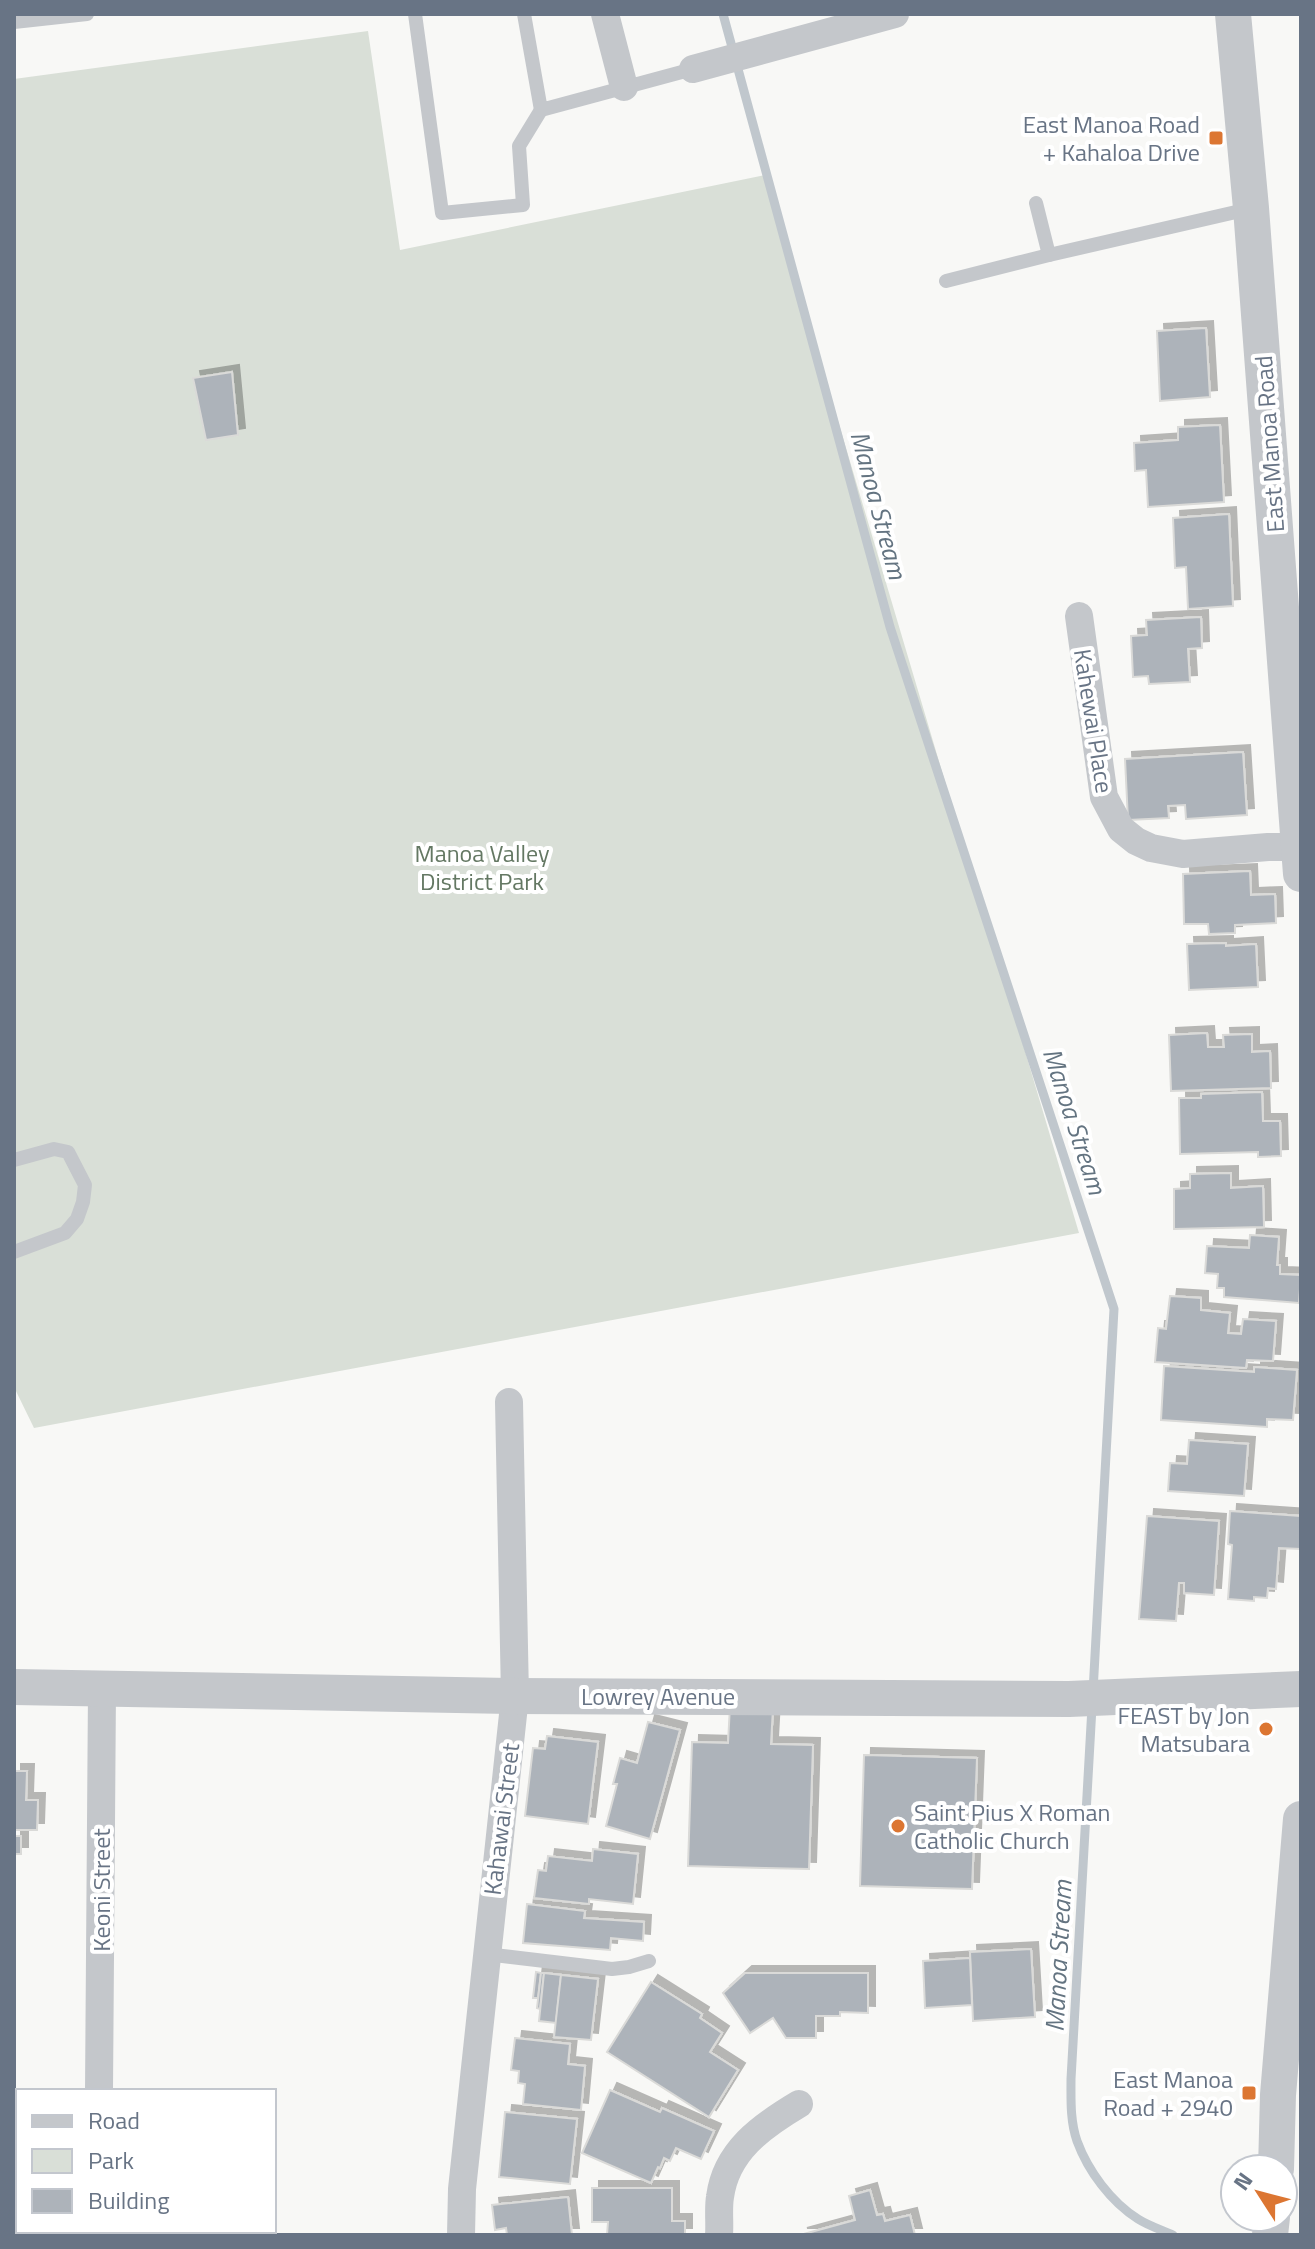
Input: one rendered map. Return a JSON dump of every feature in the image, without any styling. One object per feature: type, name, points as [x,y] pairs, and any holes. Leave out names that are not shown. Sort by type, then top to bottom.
[{"type":"street","points":[[605,14],[624,87]]},
{"type":"street","points":[[693,69],[895,14]]},
{"type":"street","name":"East Manoa Road","points":[[1233,14],[1295,712],[1300,861]]},
{"type":"street","name":"Kahewai Place","points":[[1079,616],[1104,797],[1121,829],[1151,848],[1183,854],[1268,847],[1300,861]]},
{"type":"street","name":"Kahawai Street","points":[[461,2235],[462,2189],[515,1696],[509,1402]]},
{"type":"street","name":"Lowrey Avenue","points":[[14,1687],[515,1696],[1069,1699],[1301,1689]]},
{"type":"street","name":"Keoni Street","points":[[99,2089],[102,1689]]},
{"type":"street","points":[[1279,2153],[1290,2095],[1301,1819]]},
{"type":"street","points":[[719,2235],[720,2196],[732,2159],[766,2124],[799,2104]]},
{"type":"lane","points":[[14,22],[87,14]]},
{"type":"lane","points":[[415,14],[442,213],[523,205],[519,146],[541,110],[524,14]]},
{"type":"lane","points":[[541,110],[693,69]]},
{"type":"lane","points":[[1036,203],[1049,255]]},
{"type":"lane","points":[[946,281],[1251,208]]},
{"type":"lane","points":[[14,1160],[54,1149],[68,1152],[85,1185],[77,1219],[65,1233],[14,1252]]},
{"type":"lane","points":[[486,1954],[612,1969],[649,1961]]},
{"type":"green space","name":"Manoa Valley District Park","points":[[368,31],[400,250],[765,175],[1079,1233],[34,1428],[14,1387],[14,79]]},
{"type":"building","points":[[1206,328],[1210,397],[1160,401],[1157,331]]},
{"type":"building","points":[[232,372],[238,435],[206,440],[193,378]]},
{"type":"building","points":[[1220,425],[1224,502],[1148,507],[1146,470],[1135,471],[1134,443],[1178,440],[1178,427]]},
{"type":"building","points":[[1229,514],[1233,606],[1188,609],[1186,567],[1175,568],[1173,518]]},
{"type":"building","points":[[1201,617],[1202,648],[1188,649],[1190,682],[1149,684],[1148,676],[1133,677],[1131,636],[1147,635],[1146,620]]},
{"type":"building","points":[[1243,752],[1247,815],[1186,819],[1185,805],[1168,806],[1169,818],[1128,820],[1125,759]]},
{"type":"building","points":[[1250,871],[1251,895],[1275,894],[1276,923],[1235,925],[1235,933],[1209,934],[1208,924],[1184,924],[1183,874]]},
{"type":"building","points":[[1226,943],[1226,946],[1256,944],[1258,987],[1189,990],[1187,944]]},
{"type":"building","points":[[1207,1033],[1208,1047],[1224,1047],[1223,1035],[1252,1034],[1252,1052],[1270,1051],[1271,1088],[1171,1091],[1169,1035]]},
{"type":"building","points":[[1262,1092],[1263,1121],[1280,1121],[1281,1156],[1258,1157],[1258,1152],[1180,1154],[1179,1098],[1201,1098],[1201,1094]]},
{"type":"building","points":[[1231,1173],[1231,1188],[1263,1186],[1264,1227],[1174,1229],[1174,1189],[1190,1188],[1190,1174]]},
{"type":"building","points":[[1250,1235],[1279,1237],[1277,1265],[1280,1265],[1280,1274],[1301,1275],[1299,1303],[1224,1297],[1224,1288],[1217,1288],[1218,1274],[1205,1273],[1207,1246],[1249,1248]]},
{"type":"building","points":[[1170,1296],[1201,1298],[1201,1310],[1230,1313],[1228,1333],[1241,1334],[1243,1319],[1276,1321],[1273,1361],[1247,1360],[1246,1368],[1155,1362],[1158,1328],[1166,1329]]},
{"type":"building","points":[[1164,1366],[1254,1372],[1254,1367],[1297,1370],[1293,1420],[1267,1419],[1267,1427],[1161,1420]]},
{"type":"building","points":[[1189,1440],[1248,1444],[1244,1496],[1168,1491],[1170,1463],[1187,1464]]},
{"type":"building","points":[[1230,1511],[1301,1516],[1301,1549],[1279,1548],[1276,1589],[1268,1588],[1267,1598],[1254,1597],[1254,1601],[1228,1599],[1232,1545],[1228,1544]]},
{"type":"building","points":[[1147,1516],[1219,1521],[1214,1595],[1184,1593],[1184,1583],[1179,1583],[1176,1621],[1139,1619]]},
{"type":"building","points":[[730,1706],[773,1708],[771,1744],[813,1745],[809,1869],[688,1866],[692,1742],[728,1743]]},
{"type":"building","points":[[648,1722],[680,1730],[650,1839],[606,1826],[620,1758],[637,1763]]},
{"type":"building","points":[[547,1736],[598,1742],[588,1824],[525,1816],[533,1748],[545,1749]]},
{"type":"building","points":[[864,1755],[977,1758],[972,1889],[860,1886]]},
{"type":"building","points":[[14,1771],[27,1771],[26,1800],[38,1800],[37,1830],[14,1830]]},
{"type":"building","points":[[14,1836],[21,1836],[21,1854],[14,1854]]},
{"type":"building","points":[[593,1849],[638,1854],[633,1904],[589,1899],[589,1904],[534,1898],[538,1870],[546,1871],[548,1856],[592,1861]]},
{"type":"building","points":[[527,1904],[585,1911],[584,1918],[644,1922],[643,1941],[611,1938],[610,1950],[523,1943]]},
{"type":"building","points":[[1031,1949],[1035,2017],[973,2021],[970,1952]]},
{"type":"building","points":[[970,1958],[972,2005],[925,2008],[923,1961]]},
{"type":"building","points":[[536,1972],[541,1973],[538,1998],[533,1998]]},
{"type":"building","points":[[541,1973],[544,1973],[540,2009],[537,2008]]},
{"type":"building","points":[[544,1973],[561,1975],[556,2023],[539,2021]]},
{"type":"building","points":[[745,1973],[868,1973],[868,2013],[840,2012],[840,2016],[816,2016],[816,2038],[786,2038],[773,2018],[750,2033],[723,1993]]},
{"type":"building","points":[[561,1975],[598,1979],[591,2040],[554,2037]]},
{"type":"building","points":[[651,1982],[702,2014],[700,2018],[722,2033],[710,2052],[738,2070],[709,2117],[607,2052]]},
{"type":"building","points":[[515,2038],[570,2044],[568,2064],[585,2066],[581,2110],[523,2104],[525,2084],[518,2083],[519,2071],[511,2070]]},
{"type":"building","points":[[610,2090],[714,2131],[701,2159],[676,2148],[670,2161],[664,2158],[651,2183],[582,2153]]},
{"type":"building","points":[[505,2112],[577,2119],[570,2184],[499,2177]]},
{"type":"building","points":[[14,2139],[16,2139],[16,2162]]},
{"type":"building","points":[[592,2188],[672,2188],[672,2221],[685,2221],[685,2235],[607,2235],[608,2222],[592,2222]]},
{"type":"building","points":[[870,2190],[877,2215],[883,2214],[885,2221],[910,2215],[915,2235],[800,2235],[855,2220],[849,2196]]},
{"type":"building","points":[[568,2197],[572,2235],[507,2235],[506,2228],[495,2230],[492,2205]]},
{"type":"building","points":[[14,2205],[16,2233],[40,2235],[14,2235]]},
{"type":"waterway","name":"Manoa Stream","points":[[723,14],[890,627],[1114,1309],[1093,1692]]},
{"type":"waterway","name":"Manoa Stream","points":[[1092,1707],[1071,2079],[1073,2126],[1087,2163],[1110,2195],[1138,2219],[1173,2235]]},
{"type":"place","name":"East Manoa Road + Kahaloa Drive","points":[[1216,138]]},
{"type":"place","name":"FEAST by Jon Matsubara","points":[[1266,1729]]},
{"type":"place","name":"Saint Pius X Roman Catholic Church","points":[[898,1826]]},
{"type":"place","name":"East Manoa Road + 2940","points":[[1249,2093]]}]
